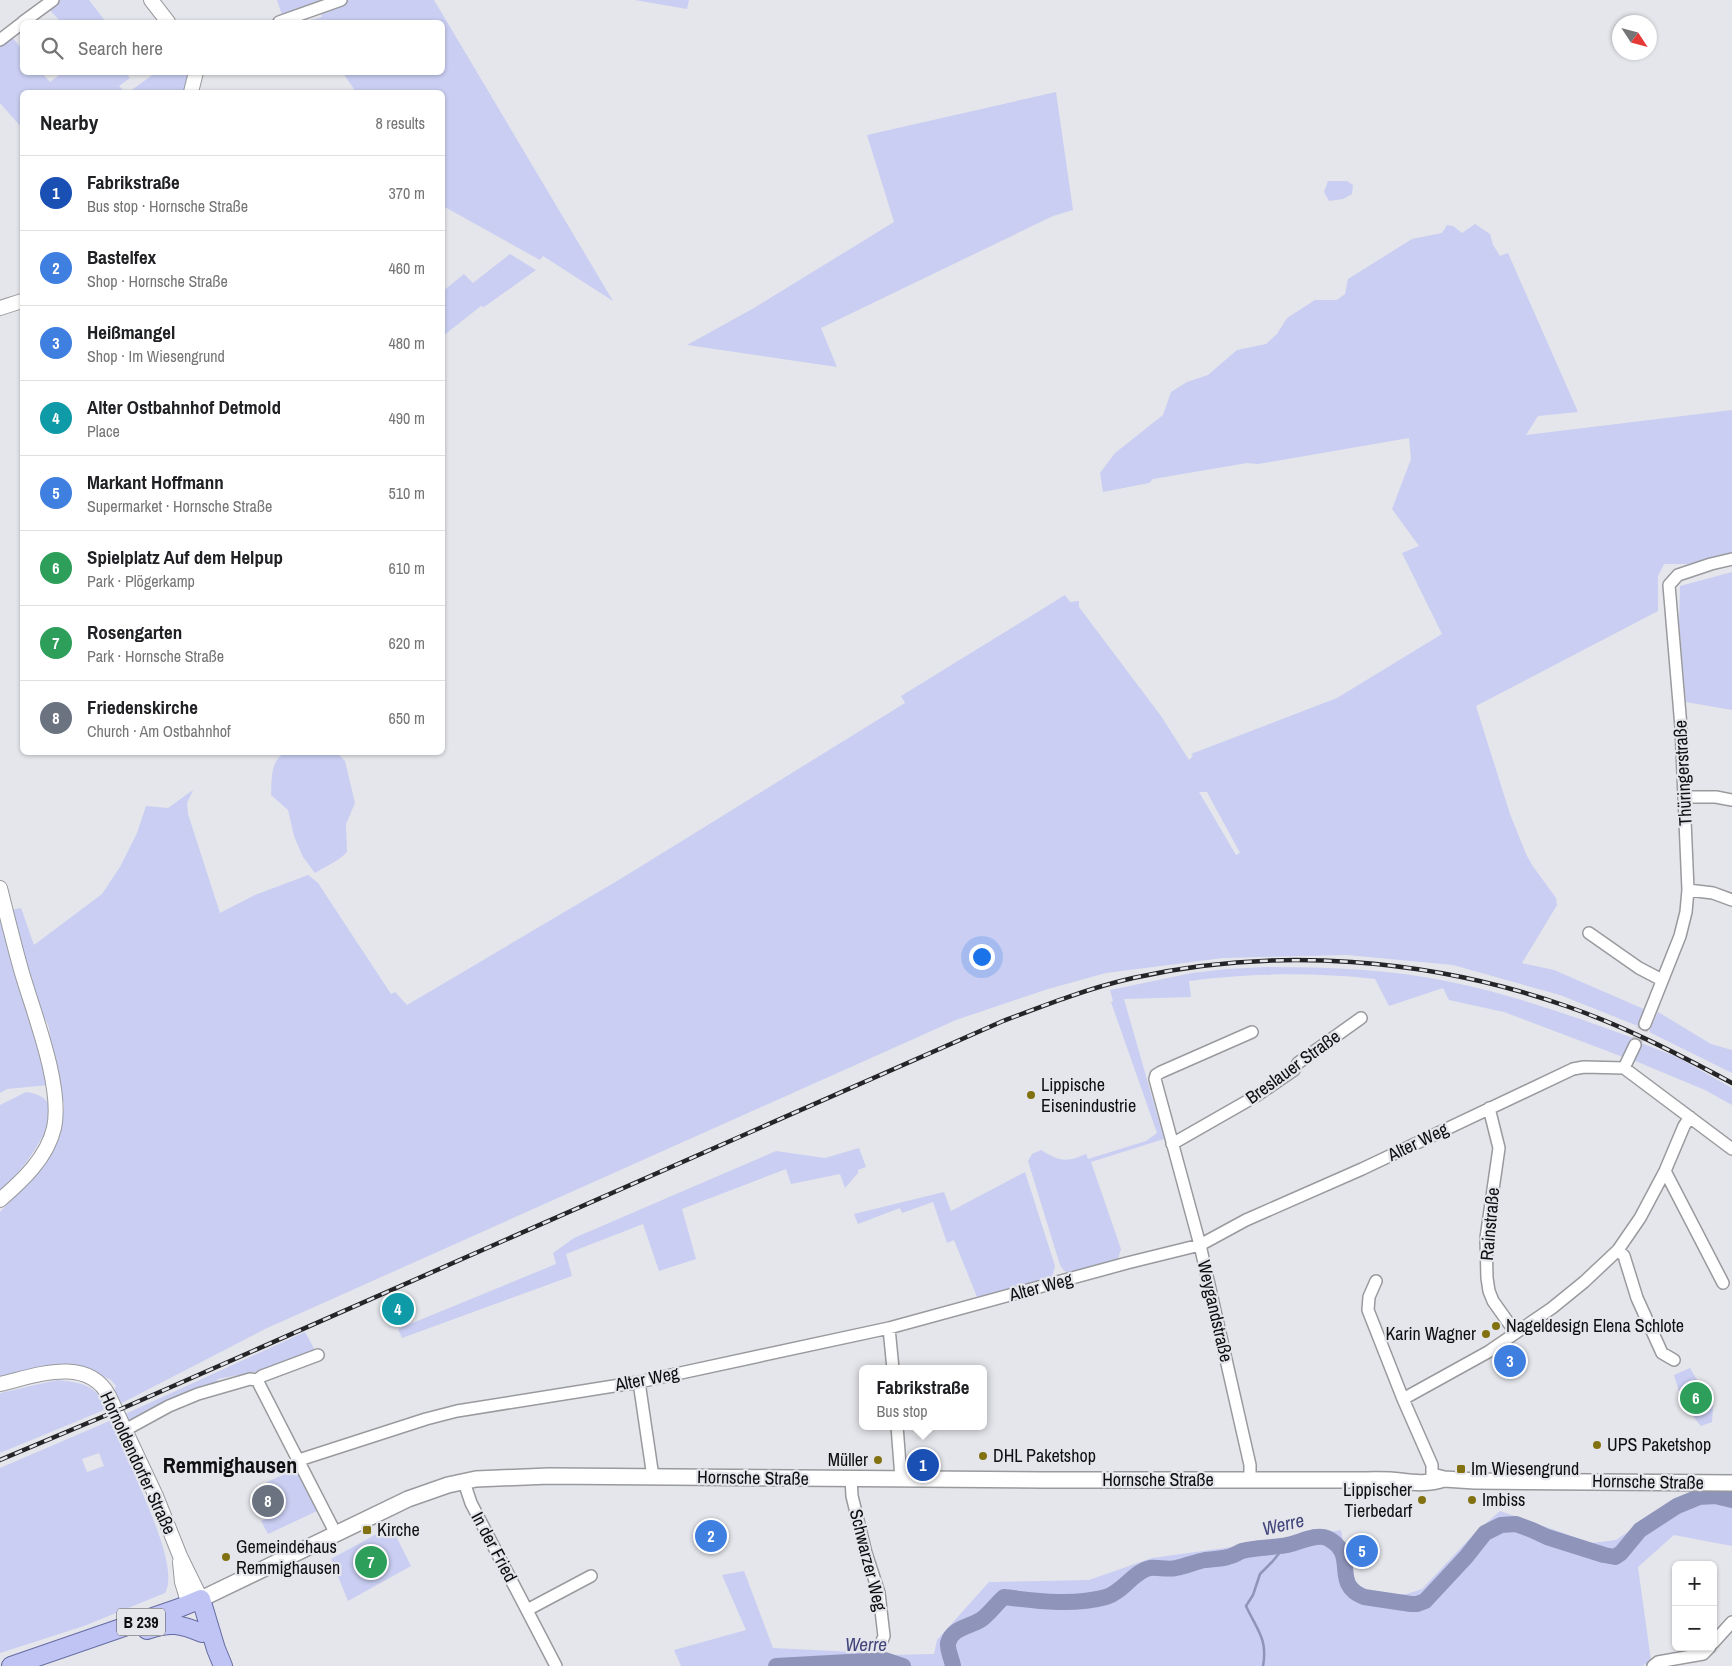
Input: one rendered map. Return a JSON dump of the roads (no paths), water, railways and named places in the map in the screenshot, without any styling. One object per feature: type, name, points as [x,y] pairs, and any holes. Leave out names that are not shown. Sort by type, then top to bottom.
[{"type":"main road","name":"Hornsche Straße","points":[[190,1604],[408,1499],[441,1487],[493,1478],[523,1476],[901,1478],[1401,1481],[1410,1483],[1436,1479],[1732,1483]]},
{"type":"main road","name":"B 239","points":[[190,1604],[193,1617],[202,1633],[216,1649]]},
{"type":"main road","name":"B 239","points":[[11,1666],[190,1604]]},
{"type":"main road","name":"B 239","points":[[190,1604],[216,1649],[223,1666]]},
{"type":"main road","points":[[102,1635],[136,1634],[168,1624],[177,1624],[202,1633]]},
{"type":"street","points":[[27,20],[52,0]]},
{"type":"street","points":[[151,0],[166,20]]},
{"type":"street","points":[[285,20],[341,0]]},
{"type":"street","points":[[0,40],[20,25]]},
{"type":"street","points":[[192,90],[195,75]]},
{"type":"street","points":[[0,308],[20,302]]},
{"type":"street","name":"Thüringerstraße","points":[[1645,1024],[1680,936],[1686,912],[1688,890],[1681,727],[1669,585],[1678,576],[1711,564],[1732,559]]},
{"type":"street","points":[[1685,797],[1716,797],[1732,800]]},
{"type":"street","points":[[0,888],[21,970],[44,1044],[54,1087],[56,1106],[54,1130],[45,1149],[30,1172],[0,1200]]},
{"type":"street","points":[[1688,890],[1713,893],[1732,900]]},
{"type":"street","points":[[1590,933],[1639,968],[1662,980]]},
{"type":"street","name":"Breslauer Straße","points":[[1172,1144],[1256,1096],[1294,1070],[1298,1062],[1361,1018]]},
{"type":"street","name":"Weygandstraße","points":[[1250,1480],[1250,1465],[1200,1244],[1155,1079],[1156,1075],[1161,1072],[1252,1032]]},
{"type":"street","points":[[1635,1044],[1624,1068],[1732,1149]]},
{"type":"street","name":"Alter Weg","points":[[299,1460],[426,1419],[457,1411],[639,1382],[890,1328],[1200,1244],[1246,1220],[1362,1169],[1573,1069],[1584,1066],[1624,1068]]},
{"type":"street","name":"Rainstraße","points":[[1489,1108],[1499,1148],[1486,1238],[1485,1259],[1487,1278],[1493,1301],[1516,1332]]},
{"type":"street","points":[[1403,1399],[1488,1352],[1552,1308],[1618,1250],[1640,1218],[1665,1171],[1684,1126],[1690,1117]]},
{"type":"street","points":[[1665,1171],[1723,1283]]},
{"type":"street","points":[[1618,1250],[1624,1256],[1637,1298],[1662,1353],[1674,1360]]},
{"type":"street","points":[[1376,1281],[1369,1297],[1368,1310],[1403,1399],[1432,1465],[1436,1479]]},
{"type":"street","points":[[890,1328],[893,1365]]},
{"type":"street","points":[[257,1380],[262,1376],[318,1355]]},
{"type":"street","name":"Hornoldendorfer Straße","points":[[0,1384],[48,1373],[73,1372],[87,1375],[98,1381],[106,1391],[156,1496],[180,1556],[190,1604]]},
{"type":"street","points":[[125,1430],[169,1406],[198,1394],[250,1378],[257,1380],[336,1534]]},
{"type":"street","points":[[639,1382],[653,1477]]},
{"type":"street","points":[[897,1430],[901,1478]]},
{"type":"street","name":"Schwarzer Weg","points":[[851,1478],[852,1496],[866,1553],[879,1593],[884,1636],[882,1641]]},
{"type":"street","name":"In der Fried","points":[[464,1482],[471,1503],[556,1666]]},
{"type":"street","points":[[527,1610],[591,1576]]},
{"type":"street","points":[[1717,1639],[1732,1622]]},
{"type":"street","points":[[1653,1666],[1658,1662],[1703,1654],[1706,1651]]},
{"type":"waterway","name":"Werre","points":[[953,1666],[948,1646],[950,1638],[958,1630],[982,1619],[1004,1597],[1055,1602],[1093,1600],[1106,1597],[1118,1591],[1139,1573],[1150,1568],[1176,1568],[1205,1560],[1230,1557],[1242,1551],[1287,1545],[1313,1537],[1323,1537],[1337,1545],[1342,1552],[1346,1577],[1354,1591],[1364,1597],[1417,1604],[1425,1601],[1466,1557],[1485,1533],[1501,1525],[1516,1524],[1547,1537],[1615,1557],[1621,1553],[1640,1530],[1677,1506],[1699,1497],[1715,1496],[1732,1500]]},
{"type":"waterway","points":[[1263,1666],[1263,1641],[1246,1606],[1253,1595],[1260,1574],[1286,1545]]},
{"type":"waterway","name":"Werre","points":[[776,1666],[885,1660],[903,1666]]},
{"type":"tunnel","points":[[1635,1045],[1645,1024]]},
{"type":"railway","points":[[0,1460],[121,1409],[1003,1021],[1084,992],[1133,978],[1187,968],[1241,962],[1296,960],[1351,962],[1461,977],[1514,990],[1609,1022],[1732,1083]]},
{"type":"place","name":"Lippische Eisenindustrie","points":[[1031,1095]]},
{"type":"place","name":"Alter Ostbahnhof Detmold","points":[[398,1309]]},
{"type":"place","name":"Nageldesign Elena Schlote","points":[[1496,1326]]},
{"type":"place","name":"Karin Wagner","points":[[1486,1334]]},
{"type":"place","name":"Heißmangel","points":[[1510,1361]]},
{"type":"place","name":"Spielplatz Auf dem Helpup","points":[[1696,1398]]},
{"type":"place","name":"UPS Paketshop","points":[[1597,1445]]},
{"type":"place","name":"DHL Paketshop","points":[[983,1456]]},
{"type":"place","name":"Müller","points":[[878,1460]]},
{"type":"place","name":"Fabrikstraße","points":[[923,1465]]},
{"type":"place","name":"Im Wiesengrund","points":[[1461,1469]]},
{"type":"place","name":"Lippischer Tierbedarf","points":[[1422,1500]]},
{"type":"place","name":"Imbiss","points":[[1472,1500]]},
{"type":"place","name":"Friedenskirche","points":[[268,1501]]},
{"type":"place","name":"Kirche","points":[[367,1530]]},
{"type":"place","name":"Bastelfex","points":[[711,1536]]},
{"type":"place","name":"Markant Hoffmann","points":[[1362,1551]]},
{"type":"place","name":"Gemeindehaus Remmighausen","points":[[226,1557]]},
{"type":"place","name":"Rosengarten","points":[[371,1562]]},
{"type":"district","name":"Remmighausen","points":[[230,1465]]}]
